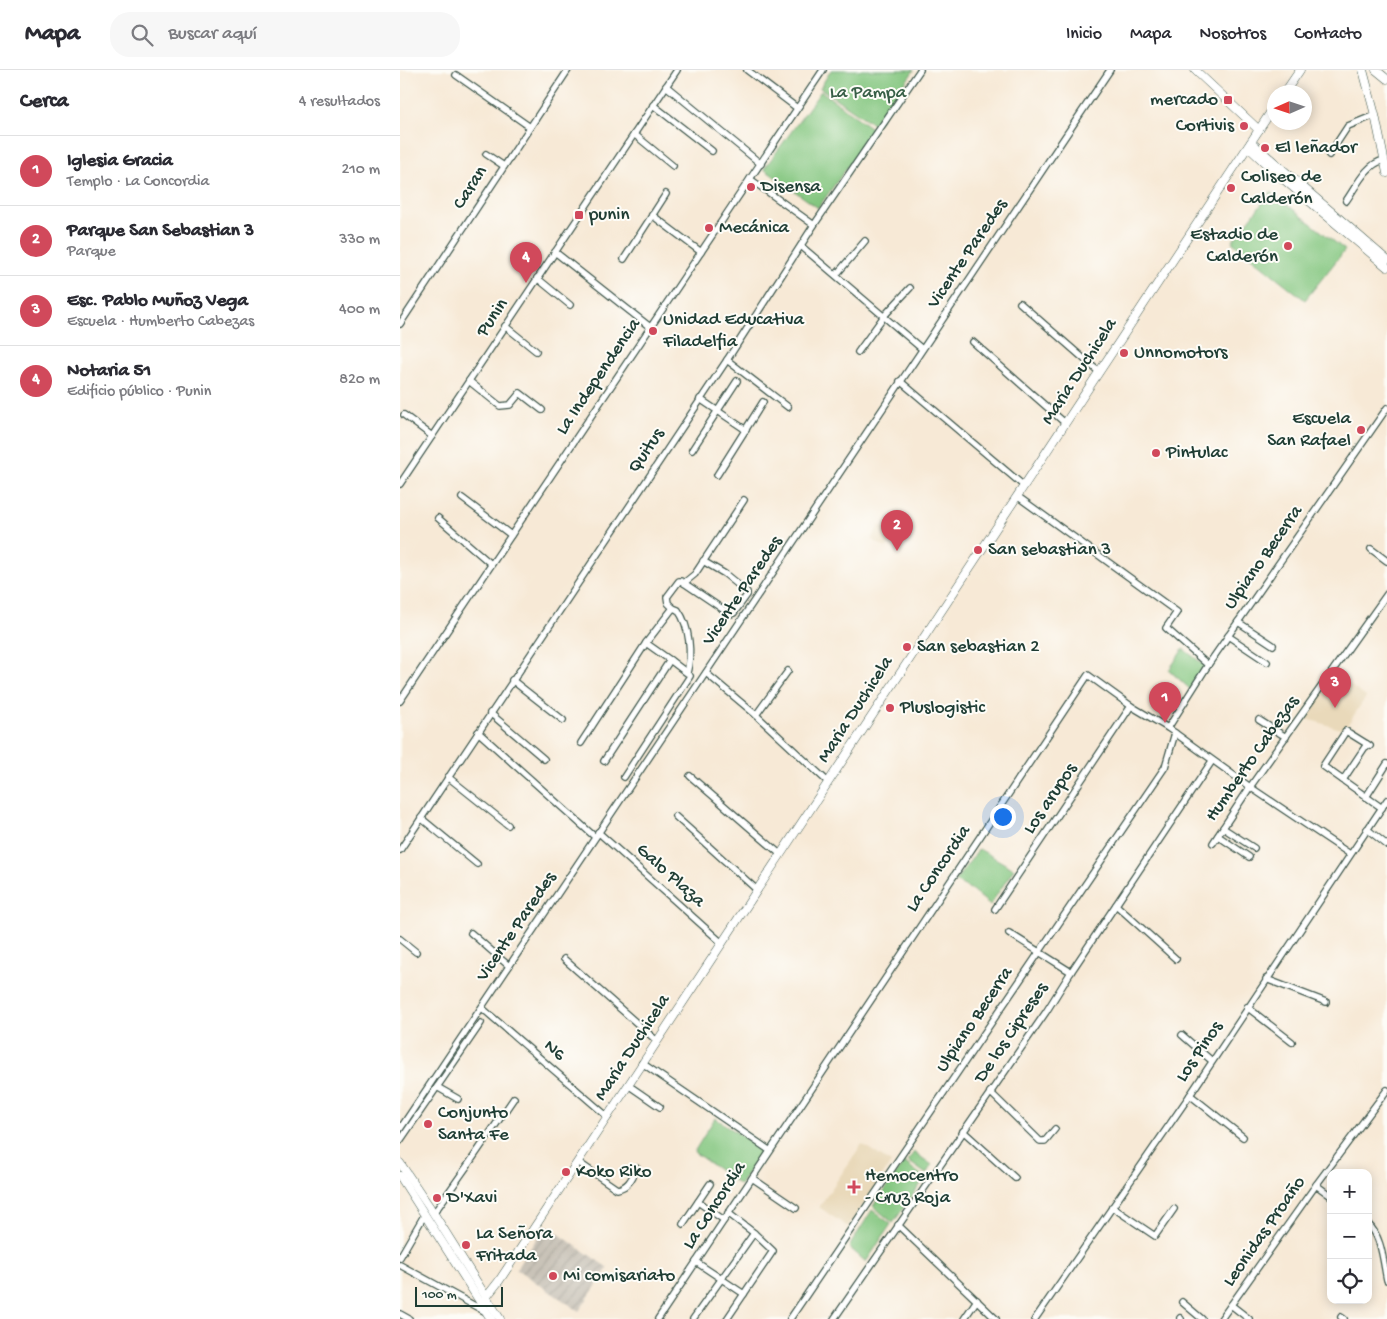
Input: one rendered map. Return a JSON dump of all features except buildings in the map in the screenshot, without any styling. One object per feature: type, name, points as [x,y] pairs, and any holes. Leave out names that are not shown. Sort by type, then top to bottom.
[{"type":"main road","points":[[1195,70],[1259,130]]},
{"type":"main road","points":[[1290,85],[1300,70]]},
{"type":"main road","points":[[1363,70],[1375,115],[1387,174]]},
{"type":"main road","points":[[1376,70],[1387,79]]},
{"type":"main road","name":"Maria Duchicela","points":[[484,1301],[608,1117],[1267,118]]},
{"type":"main road","points":[[1250,144],[1387,260]]},
{"type":"main road","points":[[1250,144],[1275,172],[1387,267]]},
{"type":"main road","points":[[400,1163],[484,1301],[500,1319]]},
{"type":"main road","points":[[400,1176],[430,1213]]},
{"type":"main road","points":[[484,1301],[489,1316]]},
{"type":"street","name":"Caran","points":[[401,319],[568,70]]},
{"type":"street","name":"Punin","points":[[400,484],[677,70]]},
{"type":"street","points":[[747,70],[797,108]]},
{"type":"street","name":"La Independencia","points":[[400,701],[823,70]]},
{"type":"street","name":"Quitus","points":[[400,850],[727,360],[814,225],[920,70]]},
{"type":"street","name":"Vicente Paredes","points":[[400,1129],[1110,70]]},
{"type":"street","points":[[456,75],[530,127]]},
{"type":"street","points":[[666,86],[761,164]]},
{"type":"street","points":[[654,105],[712,151]]},
{"type":"street","points":[[1329,155],[1348,126],[1375,115]]},
{"type":"street","points":[[634,134],[673,166]]},
{"type":"street","points":[[486,154],[504,166]]},
{"type":"street","points":[[1346,201],[1361,178],[1375,163],[1384,160]]},
{"type":"street","points":[[750,178],[814,225]]},
{"type":"street","points":[[624,259],[666,194]]},
{"type":"street","points":[[652,215],[700,252]]},
{"type":"street","points":[[836,275],[865,242]]},
{"type":"street","points":[[801,246],[922,350]]},
{"type":"street","points":[[555,252],[650,327]]},
{"type":"street","points":[[537,278],[570,305]]},
{"type":"street","points":[[858,352],[884,316],[910,288]]},
{"type":"street","points":[[1020,303],[1099,372]]},
{"type":"street","points":[[505,326],[536,350]]},
{"type":"street","points":[[973,342],[1065,423]]},
{"type":"street","points":[[727,360],[788,407]]},
{"type":"street","points":[[469,381],[500,406],[510,405],[520,394],[542,410]]},
{"type":"street","points":[[692,450],[737,381]]},
{"type":"street","points":[[900,381],[1024,486]]},
{"type":"street","points":[[700,399],[746,430]]},
{"type":"street","points":[[717,475],[763,402]]},
{"type":"street","name":"Ulpiano Becerra","points":[[1168,728],[1208,665],[1387,408]]},
{"type":"street","points":[[404,415],[432,436]]},
{"type":"street","points":[[1017,496],[1177,612],[1166,628],[1208,665]]},
{"type":"street","points":[[462,498],[511,535]]},
{"type":"street","points":[[684,583],[695,574],[744,500]]},
{"type":"street","points":[[438,518],[491,564]]},
{"type":"street","points":[[1371,549],[1387,561]]},
{"type":"street","points":[[624,777],[688,674],[690,655],[686,627],[678,610],[668,604],[667,597],[678,581],[731,614],[734,613],[747,595],[747,592],[725,574],[703,561]]},
{"type":"street","name":"Humberto Cabezas","points":[[1213,843],[1250,787],[1387,594]]},
{"type":"street","points":[[581,743],[646,643],[673,608]]},
{"type":"street","points":[[1238,622],[1273,645]]},
{"type":"street","points":[[1228,636],[1267,662]]},
{"type":"street","points":[[646,643],[700,683]]},
{"type":"street","points":[[604,760],[670,660]]},
{"type":"street","points":[[756,714],[788,671]]},
{"type":"street","points":[[706,673],[756,714],[828,782]]},
{"type":"street","name":"La Concordia","points":[[658,1319],[769,1150],[1088,675],[1350,854]]},
{"type":"street","points":[[512,680],[563,720]]},
{"type":"street","name":"Los arupos","points":[[994,909],[1131,706]]},
{"type":"street","points":[[490,713],[544,759]]},
{"type":"street","points":[[1259,720],[1286,737]]},
{"type":"street","points":[[1343,780],[1368,745],[1346,731],[1322,766],[1382,808]]},
{"type":"street","name":"Galo Plaza","points":[[478,732],[722,943]]},
{"type":"street","name":"Ulpiano Becerra","points":[[790,1319],[1165,767],[1175,733]]},
{"type":"street","name":"De los Cipreses","points":[[834,1319],[1046,1012],[1070,972],[1212,761]]},
{"type":"street","points":[[1366,797],[1387,764]]},
{"type":"street","points":[[690,776],[780,854]]},
{"type":"street","points":[[448,777],[508,825]]},
{"type":"street","name":"Los Pinos","points":[[1035,1319],[1190,1095],[1387,800]]},
{"type":"street","points":[[674,816],[757,890]]},
{"type":"street","points":[[421,818],[477,864]]},
{"type":"street","points":[[1223,828],[1254,848]]},
{"type":"street","points":[[1367,830],[1387,845]]},
{"type":"street","points":[[1218,836],[1249,857]]},
{"type":"street","points":[[1116,905],[1176,959]]},
{"type":"street","points":[[471,933],[509,966]]},
{"type":"street","points":[[1009,933],[1070,972]]},
{"type":"street","points":[[400,939],[416,952]]},
{"type":"street","points":[[564,960],[657,1041]]},
{"type":"street","points":[[1266,979],[1326,1002]]},
{"type":"street","points":[[1247,1007],[1292,1042]]},
{"type":"street","name":"N6","points":[[482,1008],[608,1117]]},
{"type":"street","points":[[400,1141],[481,1023]]},
{"type":"street","points":[[1182,1035],[1212,1061]]},
{"type":"street","points":[[642,1063],[769,1150]]},
{"type":"street","points":[[628,1085],[660,1107]]},
{"type":"street","points":[[437,1087],[458,1099]]},
{"type":"street","name":"Leonidas Proaño","points":[[1221,1319],[1316,1184],[1387,1090]]},
{"type":"street","points":[[990,1092],[1040,1142],[1046,1141],[1054,1129]]},
{"type":"street","points":[[1190,1095],[1243,1137]]},
{"type":"street","points":[[400,1257],[430,1213],[470,1162],[514,1098]]},
{"type":"street","points":[[963,1131],[1015,1178]]},
{"type":"street","points":[[578,1162],[617,1189],[624,1188],[630,1183],[637,1168]]},
{"type":"street","points":[[752,1178],[796,1208]]},
{"type":"street","points":[[683,1224],[710,1184]]},
{"type":"street","points":[[1316,1184],[1327,1193]]},
{"type":"street","points":[[698,1202],[724,1220]]},
{"type":"street","points":[[1112,1207],[1155,1236],[1174,1209]]},
{"type":"street","points":[[727,1319],[773,1252],[773,1249],[754,1232],[728,1213]]},
{"type":"street","points":[[898,1225],[996,1319]]},
{"type":"street","points":[[1372,1228],[1378,1239],[1387,1280]]},
{"type":"street","points":[[693,1319],[754,1232]]},
{"type":"street","points":[[696,1262],[744,1294]]},
{"type":"street","points":[[400,1265],[489,1316]]},
{"type":"street","points":[[964,1319],[977,1300]]},
{"type":"street","points":[[1182,1302],[1202,1319]]},
{"type":"street","points":[[1231,1305],[1249,1319]]},
{"type":"street","points":[[400,1314],[410,1319]]},
{"type":"shaded area","points":[[880,525],[894,534],[886,548],[871,539]]},
{"type":"shaded area","points":[[1334,673],[1366,697],[1344,730],[1304,718]]},
{"type":"shaded area","name":"Hemocentro - Cruz Roja","points":[[862,1144],[891,1163],[848,1227],[819,1207]]},
{"type":"shaded area","points":[[546,1225],[608,1268],[579,1311],[516,1269]]},
{"type":"green space","name":"La Pampa","points":[[831,70],[914,70],[876,126],[820,88]]},
{"type":"green space","points":[[821,91],[874,130],[818,208],[764,169]]},
{"type":"green space","name":"Estadio de Calderón","points":[[1271,192],[1345,250],[1305,300],[1232,242]]},
{"type":"green space","points":[[1183,649],[1206,666],[1191,690],[1169,670]]},
{"type":"green space","points":[[979,849],[1014,869],[990,905],[972,890],[955,881]]},
{"type":"green space","points":[[715,1118],[763,1150],[740,1185],[694,1152]]},
{"type":"green space","points":[[914,1152],[932,1165],[926,1174],[908,1161]]},
{"type":"green space","points":[[904,1162],[925,1178],[893,1223],[873,1206]]},
{"type":"green space","points":[[872,1210],[891,1224],[866,1262],[849,1247]]},
{"type":"place","name":"mercado","points":[[1228,100]]},
{"type":"place","name":"Cortivis","points":[[1244,126]]},
{"type":"place","name":"El leñador","points":[[1265,148]]},
{"type":"place","name":"Disensa","points":[[751,187]]},
{"type":"place","name":"Coliseo de Calderón","points":[[1231,188]]},
{"type":"place","name":"punin","points":[[579,215]]},
{"type":"place","name":"Mecánica","points":[[709,228]]},
{"type":"place","name":"Estadio de Calderón","points":[[1288,246]]},
{"type":"place","name":"Notaria 51","points":[[526,283]]},
{"type":"place","name":"Unidad Educativa Filadelfia","points":[[653,331]]},
{"type":"place","name":"Unnomotors","points":[[1124,353]]},
{"type":"place","name":"Escuela San Rafael","points":[[1361,430]]},
{"type":"place","name":"Pintulac","points":[[1156,453]]},
{"type":"place","name":"San sebastian 3","points":[[978,550]]},
{"type":"place","name":"Parque San Sebastian 3","points":[[897,551]]},
{"type":"place","name":"San sebastian 2","points":[[907,647]]},
{"type":"place","name":"Pluslogistic","points":[[890,708]]},
{"type":"place","name":"Esc. Pablo Muñoz Vega","points":[[1335,708]]},
{"type":"place","name":"Iglesia Gracia","points":[[1165,723]]},
{"type":"place","name":"Conjunto Santa Fe","points":[[428,1124]]},
{"type":"place","name":"Koko Riko","points":[[566,1172]]},
{"type":"place","name":"Hemocentro - Cruz Roja","points":[[854,1187]]},
{"type":"place","name":"D'Xavi","points":[[437,1198]]},
{"type":"place","name":"La Señora Fritada","points":[[466,1245]]},
{"type":"place","name":"Mi comisariato","points":[[553,1276]]}]
